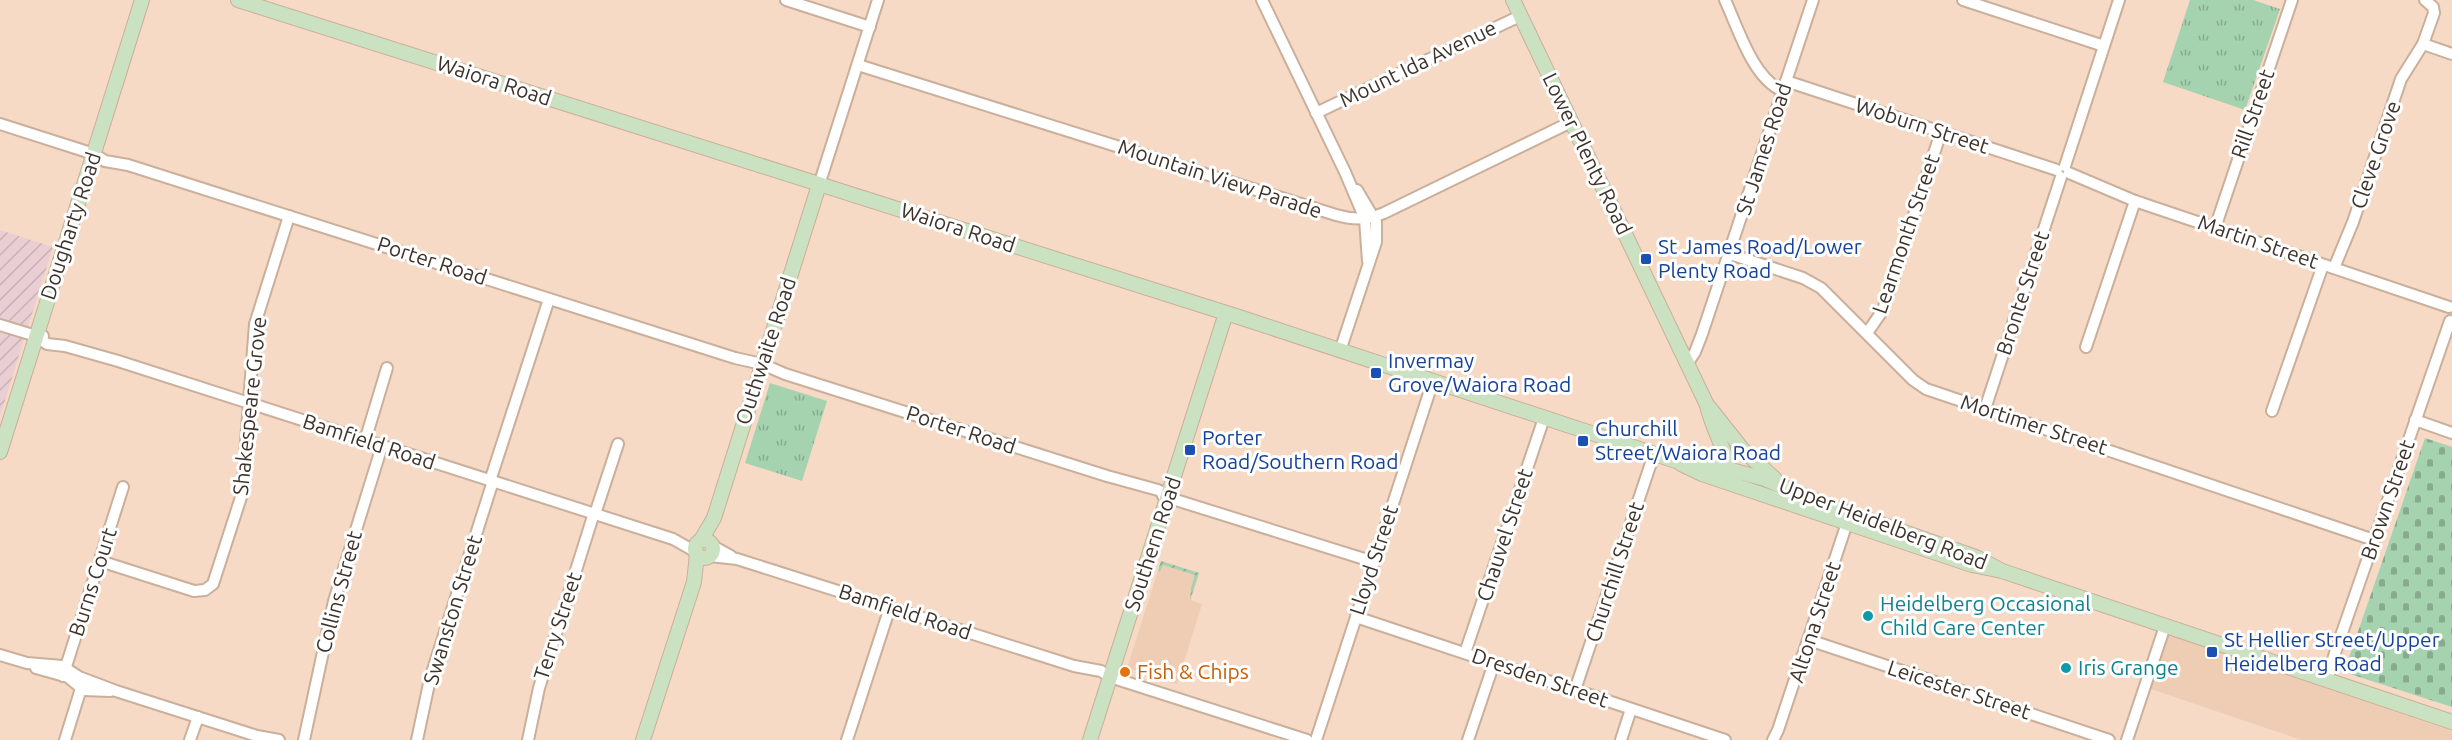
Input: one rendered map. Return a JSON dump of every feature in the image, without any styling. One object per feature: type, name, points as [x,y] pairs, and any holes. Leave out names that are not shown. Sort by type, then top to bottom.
[{"type":"main road","name":"Dougharty Road","points":[[0,452],[142,0]]},
{"type":"main road","name":"Waiora Road","points":[[238,0],[1433,381],[1676,461],[1694,471],[1734,485]]},
{"type":"main road","name":"Lower Plenty Road","points":[[1513,0],[1707,405],[1758,465],[1783,486]]},
{"type":"main road","name":"Outhwaite Road","points":[[644,740],[819,185]]},
{"type":"main road","name":"Southern Road","points":[[1090,740],[1226,314]]},
{"type":"main road","name":"Lower Plenty Road","points":[[1707,405],[1712,428],[1734,470]]},
{"type":"main road","points":[[1733,438],[1740,456],[1734,470],[1734,485]]},
{"type":"main road","points":[[1699,463],[1711,459],[1720,446]]},
{"type":"main road","name":"Waiora Road","points":[[1676,461],[1734,470]]},
{"type":"main road","name":"Upper Heidelberg Road","points":[[1734,470],[1783,486],[1849,519]]},
{"type":"main road","name":"Upper Heidelberg Road","points":[[1734,485],[1976,557],[2002,571],[2452,722]]},
{"type":"street","points":[[786,0],[870,27]]},
{"type":"street","points":[[819,185],[878,0]]},
{"type":"street","points":[[1262,0],[1369,218],[1376,242],[1340,351]]},
{"type":"street","points":[[1725,0],[1757,67],[1770,84],[1783,91]]},
{"type":"street","name":"St James Road","points":[[1687,364],[1702,334],[1730,254],[1813,0]]},
{"type":"street","points":[[1963,0],[2104,46]]},
{"type":"street","name":"Bronte Street","points":[[1985,409],[2119,0]]},
{"type":"street","name":"Rill Street","points":[[2215,228],[2292,0]]},
{"type":"street","name":"Cleve Grove","points":[[2272,411],[2328,266],[2353,222],[2401,80],[2423,44],[2434,13],[2433,7],[2425,0]]},
{"type":"street","name":"Mount Ida Avenue","points":[[1316,113],[1520,16]]},
{"type":"street","points":[[2423,44],[2452,54]]},
{"type":"street","name":"Mountain View Parade","points":[[858,64],[1336,215],[1369,218]]},
{"type":"street","name":"Woburn Street","points":[[1783,91],[1941,132],[2063,171]]},
{"type":"street","points":[[1369,218],[1571,122]]},
{"type":"street","name":"Porter Road","points":[[0,124],[94,154],[108,154],[128,165],[1137,486],[1158,489],[1168,496],[1374,562]]},
{"type":"street","name":"Learmonth Street","points":[[1867,333],[1883,310],[1941,132]]},
{"type":"street","name":"Martin Street","points":[[2063,171],[2135,201],[2450,307]]},
{"type":"street","points":[[2086,347],[2135,201]]},
{"type":"street","name":"Shakespeare Grove","points":[[100,561],[194,591],[210,587],[218,572],[242,494],[255,324],[289,216]]},
{"type":"street","name":"Mortimer Street","points":[[1730,254],[1816,284],[1920,385],[2374,540]]},
{"type":"street","name":"Swanston Street","points":[[417,740],[430,679],[549,299]]},
{"type":"street","points":[[2450,307],[2446,315],[2451,321]]},
{"type":"street","name":"Brown Street","points":[[2327,680],[2451,321]]},
{"type":"street","name":"Bamfield Road","points":[[0,324],[36,336],[49,337],[65,346],[1074,666],[1101,671],[1110,677],[1307,740]]},
{"type":"street","points":[[365,441],[387,368]]},
{"type":"street","name":"Lloyd Street","points":[[1316,740],[1433,381]]},
{"type":"street","name":"Chauvel Street","points":[[1466,653],[1544,418]]},
{"type":"street","points":[[2415,420],[2452,433]]},
{"type":"street","name":"Terry Street","points":[[528,740],[539,688],[618,444]]},
{"type":"street","name":"Collins Street","points":[[304,740],[336,591],[382,446]]},
{"type":"street","name":"Churchill Street","points":[[1575,690],[1654,454]]},
{"type":"street","name":"Burns Court","points":[[64,671],[123,488]]},
{"type":"street","name":"Altona Street","points":[[1776,737],[1849,519]]},
{"type":"street","points":[[847,740],[890,607]]},
{"type":"street","name":"Dresden Street","points":[[1356,617],[1725,740]]},
{"type":"street","points":[[2127,740],[2165,626]]},
{"type":"street","name":"Leicester Street","points":[[1809,640],[2109,740]]},
{"type":"street","points":[[0,654],[27,663],[39,670],[64,671],[83,684],[104,685],[116,691],[261,738],[279,740]]},
{"type":"street","points":[[1468,740],[1494,663]]},
{"type":"street","points":[[65,740],[83,684]]},
{"type":"street","points":[[1621,740],[1632,709]]},
{"type":"street","points":[[190,740],[198,717]]},
{"type":"shaded area","points":[[0,230],[53,247],[0,416]]},
{"type":"shaded area","points":[[1161,561],[1199,573],[1191,600],[1202,604],[1177,684],[1131,669],[1128,665]]},
{"type":"shaded area","points":[[2165,626],[2452,722],[2452,740],[2301,740],[2145,687]]},
{"type":"green space","points":[[2190,0],[2253,0],[2280,9],[2245,110],[2163,82]]},
{"type":"green space","points":[[770,383],[827,401],[802,481],[745,463]]},
{"type":"green space","points":[[2425,438],[2452,447],[2452,707],[2344,672]]},
{"type":"green space","points":[[1161,561],[1199,573],[1190,600],[1195,575],[1163,565],[1160,572],[1158,571]]},
{"type":"place","name":"St James Road/Lower Plenty Road","points":[[1646,259]]},
{"type":"place","name":"Invermay Grove/Waiora Road","points":[[1376,373]]},
{"type":"place","name":"Churchill Street/Waiora Road","points":[[1583,441]]},
{"type":"place","name":"Porter Road/Southern Road","points":[[1190,450]]},
{"type":"place","name":"Heidelberg Occasional Child Care Center","points":[[1868,616]]},
{"type":"place","name":"St Hellier Street/Upper Heidelberg Road","points":[[2212,652]]},
{"type":"place","name":"Iris Grange","points":[[2066,668]]},
{"type":"place","name":"Fish & Chips","points":[[1125,672]]}]
